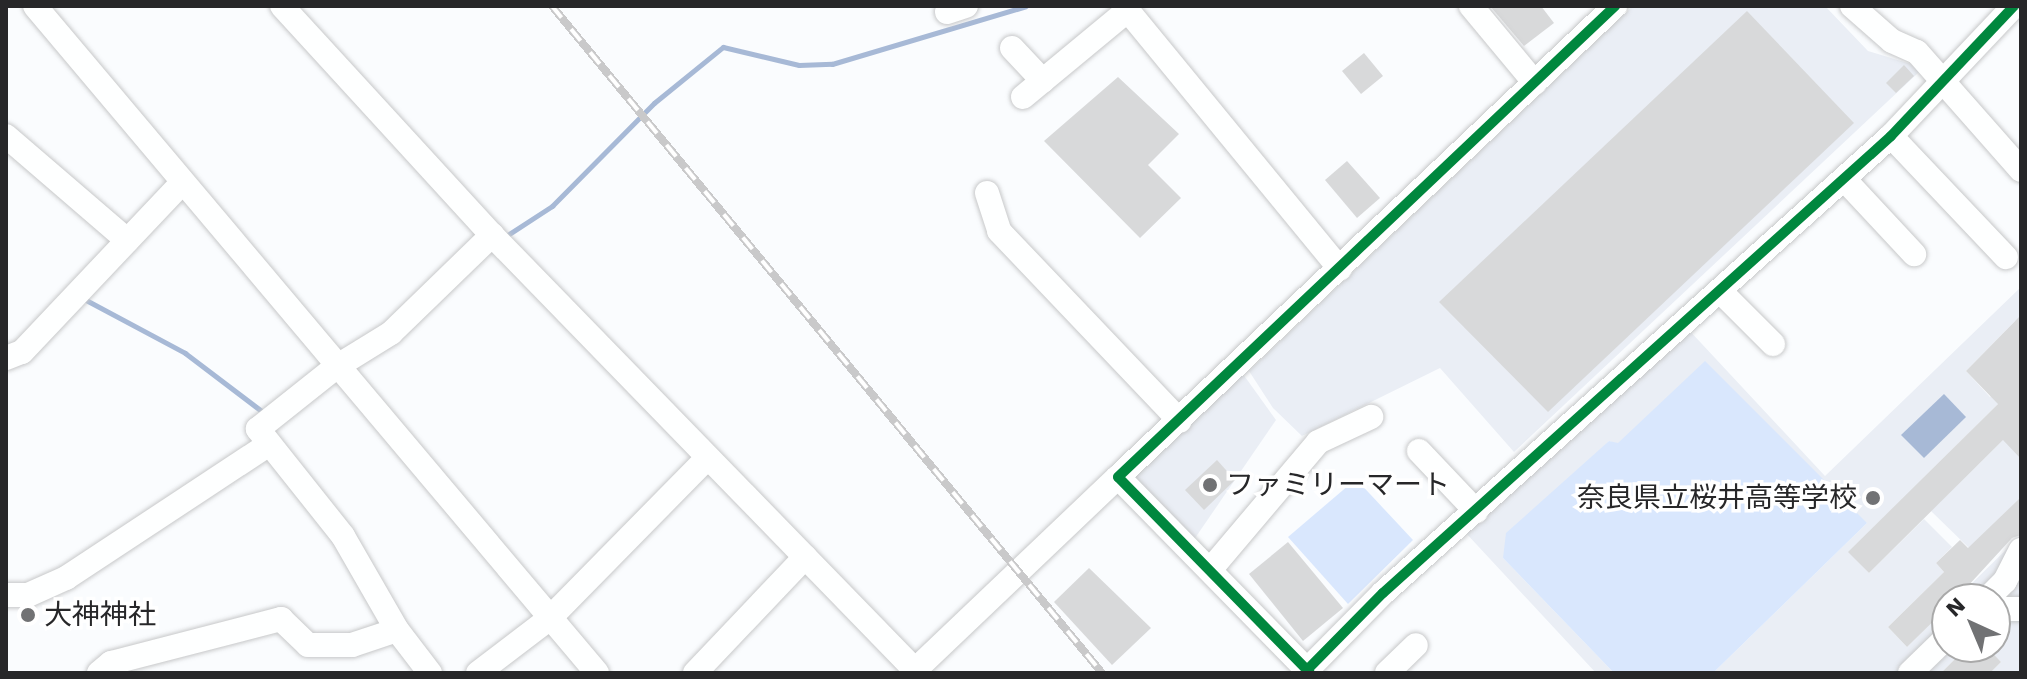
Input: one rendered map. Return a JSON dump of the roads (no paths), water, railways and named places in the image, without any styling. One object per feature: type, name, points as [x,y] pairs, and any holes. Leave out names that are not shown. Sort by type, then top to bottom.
[{"type":"street","points":[[35,6],[336,367],[597,673]]},
{"type":"street","points":[[282,6],[492,235],[915,672],[1615,6]]},
{"type":"street","points":[[1471,6],[1535,83]]},
{"type":"street","points":[[1852,6],[1929,65],[2021,170]]},
{"type":"street","points":[[1118,477],[1303,666],[1471,506],[1720,291],[1891,136],[1946,83],[2014,6]]},
{"type":"street","points":[[1023,97],[1126,8],[1340,269]]},
{"type":"street","points":[[1012,48],[1043,81]]},
{"type":"street","points":[[6,136],[127,240]]},
{"type":"street","points":[[1891,136],[2006,257]]},
{"type":"street","points":[[1844,179],[1914,254]]},
{"type":"street","points":[[6,358],[22,352],[182,183]]},
{"type":"street","points":[[987,193],[999,231],[1180,421]]},
{"type":"street","points":[[430,673],[397,630],[343,536],[258,429],[336,367],[391,333],[492,235]]},
{"type":"street","points":[[1720,291],[1773,344]]},
{"type":"street","points":[[1210,570],[1318,442],[1371,417]]},
{"type":"street","points":[[6,595],[28,595],[66,578],[269,444]]},
{"type":"street","points":[[1419,451],[1471,506]]},
{"type":"street","points":[[478,673],[549,619],[707,458]]},
{"type":"street","points":[[2013,589],[2021,550]]},
{"type":"street","points":[[695,673],[805,557]]},
{"type":"street","points":[[99,673],[111,663],[281,619],[308,645],[352,645],[397,630]]},
{"type":"street","points":[[1387,673],[1417,645]]},
{"type":"street","points":[[1910,673],[1931,653]]},
{"type":"waterway","points":[[503,238],[552,206],[654,103],[723,47],[799,65],[832,64],[1026,6]]},
{"type":"waterway","points":[[84,299],[185,353],[264,413]]},
{"type":"railway","points":[[552,6],[1102,673]]},
{"type":"place","name":"ファミリーマート","points":[[1210,485]]},
{"type":"place","name":"奈良県立桜井高等学校","points":[[1873,498]]},
{"type":"place","name":"大神神社","points":[[28,615]]}]
